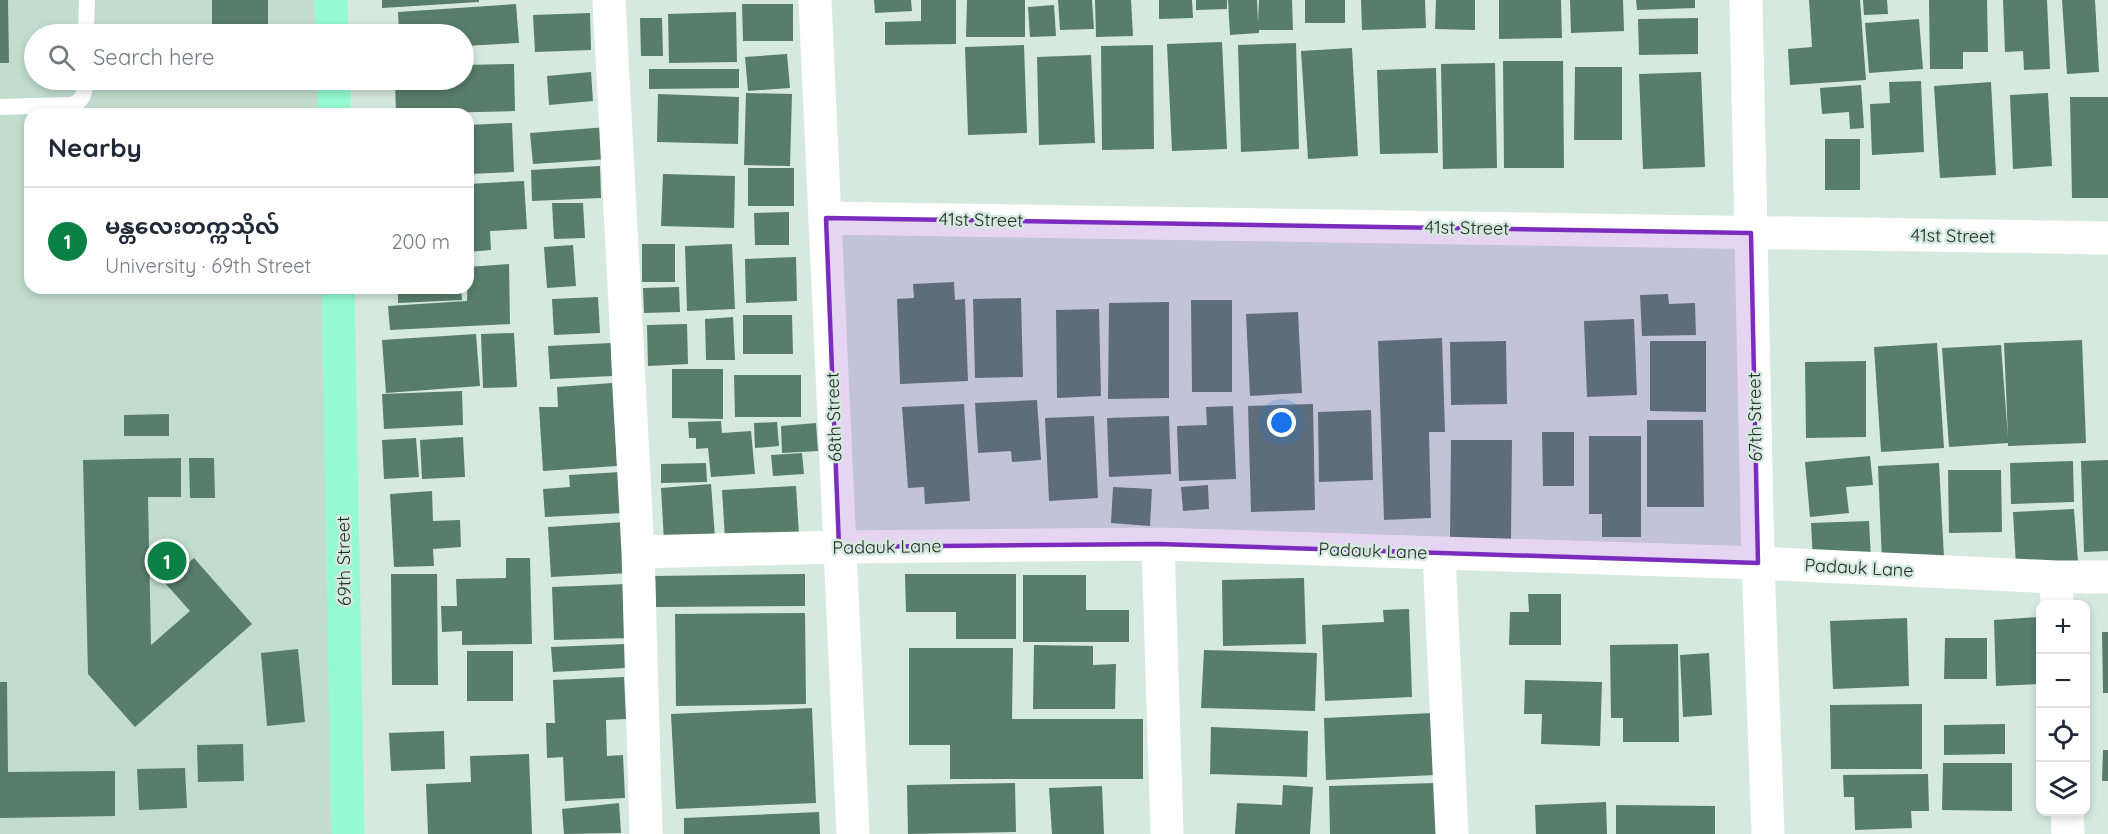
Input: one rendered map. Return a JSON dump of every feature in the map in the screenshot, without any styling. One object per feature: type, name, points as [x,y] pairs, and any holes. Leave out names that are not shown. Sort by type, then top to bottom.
[{"type":"main road","points":[[331,0],[332,24]]},
{"type":"main road","points":[[334,90],[334,108]]},
{"type":"main road","name":"69th Street","points":[[338,294],[348,834]]},
{"type":"street","points":[[609,0],[638,552],[646,834]]},
{"type":"street","name":"68th Street","points":[[815,0],[853,834]]},
{"type":"street","name":"67th Street","points":[[1746,0],[1758,563],[1768,834]]},
{"type":"street","name":"41st Street","points":[[826,218],[2108,238]]},
{"type":"street","points":[[1158,544],[1167,834]]},
{"type":"street","name":"Padauk Lane","points":[[638,552],[1158,544],[1758,563],[2057,591],[2108,578]]},
{"type":"street","points":[[1439,554],[1452,834]]},
{"type":"street","points":[[2067,816],[2068,834]]},
{"type":"lane","points":[[86,24],[87,0]]},
{"type":"lane","points":[[0,107],[71,105],[83,97],[84,90]]},
{"type":"highlighted area","points":[[826,218],[1751,233],[1758,563],[1158,544],[839,547]]},
{"type":"shaded area","points":[[0,0],[321,0],[322,24],[24,24],[24,90],[323,90],[324,108],[24,108],[24,294],[328,294],[341,834],[0,834]]},
{"type":"building","points":[[0,0],[8,0],[9,63],[0,63]]},
{"type":"building","points":[[212,0],[268,0],[268,24],[212,24]]},
{"type":"building","points":[[382,0],[479,0],[479,2],[382,8]]},
{"type":"building","points":[[874,0],[911,0],[912,11],[875,13]]},
{"type":"building","points":[[921,0],[956,0],[956,44],[885,45],[885,22],[921,21]]},
{"type":"building","points":[[967,0],[1025,0],[1025,37],[966,37]]},
{"type":"building","points":[[1058,0],[1092,0],[1094,29],[1060,30]]},
{"type":"building","points":[[1095,0],[1131,0],[1133,36],[1096,37]]},
{"type":"building","points":[[1159,0],[1192,0],[1193,18],[1159,19]]},
{"type":"building","points":[[1196,0],[1227,0],[1227,9],[1196,10]]},
{"type":"building","points":[[1228,0],[1257,0],[1258,22],[1259,0],[1292,0],[1293,30],[1259,30],[1259,33],[1230,35]]},
{"type":"building","points":[[1305,0],[1345,0],[1345,23],[1305,23]]},
{"type":"building","points":[[1361,0],[1425,0],[1426,28],[1362,30]]},
{"type":"building","points":[[1436,0],[1475,0],[1475,30],[1435,29]]},
{"type":"building","points":[[1499,0],[1561,0],[1562,38],[1499,39]]},
{"type":"building","points":[[1570,0],[1623,0],[1624,31],[1571,33]]},
{"type":"building","points":[[1636,0],[1695,0],[1695,8],[1637,10]]},
{"type":"building","points":[[1809,0],[1860,0],[1866,80],[1790,85],[1788,49],[1812,47]]},
{"type":"building","points":[[1863,0],[1887,0],[1888,14],[1864,15]]},
{"type":"building","points":[[1929,0],[1987,0],[1988,52],[1963,52],[1963,69],[1930,69]]},
{"type":"building","points":[[2003,0],[2047,0],[2050,69],[2024,70],[2023,51],[2005,52]]},
{"type":"building","points":[[2062,0],[2095,0],[2099,72],[2067,74]]},
{"type":"building","points":[[516,4],[519,43],[474,45],[474,24],[399,24],[398,12]]},
{"type":"building","points":[[742,4],[793,4],[793,41],[743,41]]},
{"type":"building","points":[[1054,5],[1056,36],[1030,37],[1028,7]]},
{"type":"building","points":[[736,12],[737,62],[669,63],[668,14]]},
{"type":"building","points":[[590,13],[591,50],[535,52],[533,15]]},
{"type":"building","points":[[640,18],[662,18],[663,56],[641,56]]},
{"type":"building","points":[[1698,18],[1698,54],[1639,55],[1638,19]]},
{"type":"building","points":[[1919,19],[1923,69],[1869,73],[1865,23]]},
{"type":"building","points":[[1222,42],[1227,149],[1172,151],[1167,44]]},
{"type":"building","points":[[1296,43],[1299,149],[1241,152],[1238,45]]},
{"type":"building","points":[[1024,45],[1027,133],[968,135],[965,47]]},
{"type":"building","points":[[1153,45],[1154,149],[1102,150],[1101,46]]},
{"type":"building","points":[[1352,48],[1358,156],[1308,159],[1301,51]]},
{"type":"building","points":[[787,54],[790,88],[748,91],[745,57]]},
{"type":"building","points":[[1091,55],[1095,143],[1039,145],[1037,57]]},
{"type":"building","points":[[1503,61],[1563,61],[1564,168],[1504,168]]},
{"type":"building","points":[[1495,63],[1497,168],[1443,169],[1441,64]]},
{"type":"building","points":[[514,64],[515,111],[474,112],[474,108],[396,108],[395,90],[474,90],[474,65]]},
{"type":"building","points":[[1575,67],[1622,67],[1622,140],[1574,140]]},
{"type":"building","points":[[1436,68],[1438,153],[1380,154],[1377,70]]},
{"type":"building","points":[[649,69],[739,69],[739,88],[649,89]]},
{"type":"building","points":[[591,72],[593,101],[549,105],[547,76]]},
{"type":"building","points":[[1701,72],[1705,167],[1643,169],[1639,74]]},
{"type":"building","points":[[1921,81],[1924,152],[1872,155],[1870,104],[1890,103],[1889,82]]},
{"type":"building","points":[[1991,82],[1996,175],[1940,178],[1934,86]]},
{"type":"building","points":[[1861,85],[1864,128],[1850,129],[1849,112],[1822,114],[1820,88]]},
{"type":"building","points":[[746,93],[792,94],[790,166],[744,165]]},
{"type":"building","points":[[2048,93],[2052,166],[2013,169],[2010,95]]},
{"type":"building","points":[[658,94],[739,97],[738,144],[657,142]]},
{"type":"building","points":[[2070,97],[2108,97],[2108,198],[2072,198]]},
{"type":"building","points":[[512,123],[514,172],[474,174],[474,125]]},
{"type":"building","points":[[607,127],[609,159],[533,164],[530,133]]},
{"type":"building","points":[[1825,139],[1860,139],[1860,190],[1825,190]]},
{"type":"building","points":[[600,166],[601,198],[532,201],[531,170]]},
{"type":"building","points":[[748,168],[794,168],[794,206],[748,206]]},
{"type":"building","points":[[663,174],[735,176],[734,228],[661,226]]},
{"type":"building","points":[[524,181],[527,229],[490,231],[491,250],[474,251],[474,184]]},
{"type":"building","points":[[552,203],[583,203],[585,238],[554,239]]},
{"type":"building","points":[[789,212],[789,245],[755,245],[754,213]]},
{"type":"building","points":[[642,244],[675,244],[675,282],[642,282]]},
{"type":"building","points":[[732,244],[735,309],[687,311],[685,246]]},
{"type":"building","points":[[573,245],[576,286],[547,288],[544,247]]},
{"type":"building","points":[[796,257],[797,301],[746,303],[745,259]]},
{"type":"building","points":[[509,264],[510,324],[390,330],[388,306],[467,301],[467,294],[474,294],[474,267]]},
{"type":"building","points":[[954,282],[955,300],[965,299],[968,381],[900,384],[897,299],[914,298],[913,284]]},
{"type":"building","points":[[679,287],[680,312],[644,313],[643,288]]},
{"type":"building","points":[[398,294],[462,294],[462,300],[398,303]]},
{"type":"building","points":[[1668,294],[1669,304],[1695,303],[1696,335],[1642,336],[1640,295]]},
{"type":"building","points":[[598,297],[600,333],[554,335],[552,299]]},
{"type":"building","points":[[1021,298],[1023,377],[975,378],[973,299]]},
{"type":"building","points":[[1191,300],[1232,300],[1232,392],[1192,392]]},
{"type":"building","points":[[1169,302],[1169,398],[1108,399],[1109,303]]},
{"type":"building","points":[[1099,309],[1101,396],[1057,398],[1056,310]]},
{"type":"building","points":[[1298,312],[1302,393],[1250,396],[1246,314]]},
{"type":"building","points":[[743,315],[792,315],[793,354],[743,354]]},
{"type":"building","points":[[733,317],[735,360],[706,360],[705,319]]},
{"type":"building","points":[[1634,319],[1637,395],[1587,397],[1584,321]]},
{"type":"building","points":[[687,324],[688,364],[648,366],[647,325]]},
{"type":"building","points":[[514,333],[517,387],[483,388],[481,334]]},
{"type":"building","points":[[476,334],[480,386],[386,393],[382,340]]},
{"type":"building","points":[[1442,338],[1445,432],[1429,432],[1431,518],[1384,520],[1378,341]]},
{"type":"building","points":[[2082,340],[2086,443],[2008,446],[2008,443],[1949,447],[1942,348],[2001,345],[2008,438],[2004,343]]},
{"type":"building","points":[[1506,341],[1507,404],[1451,405],[1450,342]]},
{"type":"building","points":[[1650,341],[1706,341],[1706,412],[1650,411]]},
{"type":"building","points":[[611,343],[612,376],[550,379],[548,346]]},
{"type":"building","points":[[1937,343],[1944,448],[1881,452],[1874,347]]},
{"type":"building","points":[[1866,361],[1866,437],[1806,438],[1805,362]]},
{"type":"building","points":[[672,369],[723,369],[723,419],[672,418]]},
{"type":"building","points":[[734,375],[801,375],[801,417],[735,417]]},
{"type":"building","points":[[612,383],[617,466],[543,471],[539,407],[558,407],[557,387]]},
{"type":"building","points":[[462,391],[463,425],[384,429],[382,394]]},
{"type":"building","points":[[1037,400],[1041,460],[1012,462],[1011,451],[978,453],[975,403]]},
{"type":"building","points":[[964,404],[970,501],[925,504],[924,487],[908,488],[902,407]]},
{"type":"building","points":[[1313,404],[1315,510],[1251,512],[1248,406]]},
{"type":"building","points":[[1233,406],[1236,479],[1179,481],[1177,426],[1207,425],[1206,407]]},
{"type":"building","points":[[1371,410],[1373,480],[1319,482],[1318,412]]},
{"type":"building","points":[[169,414],[169,436],[124,436],[124,415]]},
{"type":"building","points":[[1094,416],[1098,498],[1049,501],[1045,418]]},
{"type":"building","points":[[1169,416],[1171,474],[1109,477],[1107,418]]},
{"type":"building","points":[[1647,420],[1703,420],[1704,507],[1647,507]]},
{"type":"building","points":[[721,421],[722,433],[751,431],[755,474],[711,477],[708,448],[696,449],[696,438],[689,438],[688,422]]},
{"type":"building","points":[[777,422],[779,446],[755,448],[754,423]]},
{"type":"building","points":[[816,423],[818,451],[782,453],[781,426]]},
{"type":"building","points":[[1542,432],[1574,432],[1574,486],[1543,486]]},
{"type":"building","points":[[1589,436],[1641,436],[1641,537],[1602,537],[1602,514],[1589,514]]},
{"type":"building","points":[[463,437],[465,477],[422,479],[420,440]]},
{"type":"building","points":[[416,438],[419,477],[384,479],[382,440]]},
{"type":"building","points":[[1451,440],[1512,440],[1511,539],[1450,539]]},
{"type":"building","points":[[802,453],[804,474],[773,476],[771,455]]},
{"type":"building","points":[[1870,456],[1873,485],[1846,487],[1849,513],[1810,517],[1805,462]]},
{"type":"building","points":[[181,458],[181,497],[148,497],[151,645],[190,611],[165,583],[194,558],[252,624],[135,727],[88,674],[83,460]]},
{"type":"building","points":[[189,458],[214,458],[215,498],[190,498]]},
{"type":"building","points":[[2108,460],[2108,551],[2084,552],[2081,461]]},
{"type":"building","points":[[2073,461],[2074,502],[2011,504],[2010,463]]},
{"type":"building","points":[[706,463],[707,482],[661,483],[661,464]]},
{"type":"building","points":[[1939,463],[1944,558],[1882,561],[1878,466]]},
{"type":"building","points":[[1948,470],[2001,470],[2002,532],[1949,533]]},
{"type":"building","points":[[621,472],[624,513],[545,517],[543,489],[570,487],[569,475]]},
{"type":"building","points":[[711,484],[715,537],[664,541],[661,488]]},
{"type":"building","points":[[1208,485],[1209,509],[1183,511],[1181,487]]},
{"type":"building","points":[[796,486],[799,535],[725,538],[722,490]]},
{"type":"building","points":[[1113,487],[1152,489],[1150,526],[1111,523]]},
{"type":"building","points":[[432,491],[433,521],[460,520],[461,547],[433,549],[434,566],[394,567],[390,494]]},
{"type":"building","points":[[2074,509],[2078,562],[2016,566],[2013,512]]},
{"type":"building","points":[[1869,521],[1871,559],[1813,561],[1811,523]]},
{"type":"building","points":[[626,522],[629,573],[551,577],[548,527]]},
{"type":"building","points":[[506,558],[530,558],[532,644],[462,645],[462,631],[442,632],[441,606],[457,606],[456,579],[506,578]]},
{"type":"building","points":[[391,574],[437,574],[438,685],[392,685]]},
{"type":"building","points":[[805,574],[805,606],[656,607],[655,576]]},
{"type":"building","points":[[905,574],[1016,574],[1016,639],[956,639],[956,612],[906,612]]},
{"type":"building","points":[[1023,575],[1086,575],[1086,610],[1129,610],[1129,642],[1023,642]]},
{"type":"building","points":[[1304,578],[1306,644],[1223,646],[1222,580]]},
{"type":"building","points":[[628,584],[630,638],[554,640],[552,587]]},
{"type":"building","points":[[1528,594],[1561,594],[1561,645],[1509,645],[1510,612],[1529,612]]},
{"type":"building","points":[[1409,609],[1412,697],[1325,701],[1322,625],[1384,622],[1383,610]]},
{"type":"building","points":[[805,613],[806,704],[676,706],[675,614]]},
{"type":"building","points":[[2036,617],[2036,684],[1996,686],[1994,620]]},
{"type":"building","points":[[1907,618],[1909,686],[1833,689],[1830,621]]},
{"type":"building","points":[[2102,632],[2108,632],[2108,693],[2103,693]]},
{"type":"building","points":[[1945,638],[1987,638],[1987,679],[1944,679]]},
{"type":"building","points":[[625,644],[626,668],[553,672],[551,647]]},
{"type":"building","points":[[1678,644],[1679,742],[1623,742],[1623,718],[1611,718],[1610,645]]},
{"type":"building","points":[[1034,645],[1093,646],[1093,665],[1116,664],[1115,709],[1033,709]]},
{"type":"building","points":[[909,648],[1013,648],[1012,719],[1143,719],[1143,779],[950,779],[950,745],[909,745]]},
{"type":"building","points":[[298,649],[305,722],[267,726],[261,653]]},
{"type":"building","points":[[1204,650],[1317,653],[1315,711],[1201,708]]},
{"type":"building","points":[[467,651],[513,651],[513,701],[467,701]]},
{"type":"building","points":[[1709,653],[1712,715],[1683,717],[1680,655]]},
{"type":"building","points":[[624,677],[626,719],[606,720],[607,756],[623,755],[625,798],[565,801],[563,757],[547,758],[546,723],[555,723],[553,680]]},
{"type":"building","points":[[1525,680],[1602,682],[1600,746],[1541,744],[1542,714],[1524,714]]},
{"type":"building","points":[[0,682],[7,682],[8,772],[115,771],[115,816],[0,818]]},
{"type":"building","points":[[1922,704],[1922,769],[1831,769],[1830,705]]},
{"type":"building","points":[[812,708],[816,803],[676,809],[671,714]]},
{"type":"building","points":[[1433,713],[1435,775],[1326,780],[1324,718]]},
{"type":"building","points":[[2005,724],[2005,754],[1944,755],[1944,725]]},
{"type":"building","points":[[1211,727],[1308,731],[1307,777],[1210,774]]},
{"type":"building","points":[[444,731],[445,769],[391,771],[389,733]]},
{"type":"building","points":[[243,744],[244,781],[198,782],[197,745]]},
{"type":"building","points":[[2103,750],[2108,750],[2108,781],[2102,781]]},
{"type":"building","points":[[529,754],[532,834],[428,834],[426,784],[471,782],[470,756]]},
{"type":"building","points":[[1943,763],[2012,763],[2012,811],[1942,810]]},
{"type":"building","points":[[185,768],[187,808],[139,810],[137,769]]},
{"type":"building","points":[[1928,774],[1929,811],[1911,811],[1912,828],[1855,830],[1854,797],[1844,797],[1843,775]]},
{"type":"building","points":[[1015,783],[1016,832],[908,834],[907,785]]},
{"type":"building","points":[[1436,783],[1438,834],[1330,834],[1329,786]]},
{"type":"building","points":[[1283,785],[1313,787],[1310,834],[1235,834],[1237,803],[1282,805]]},
{"type":"building","points":[[1102,786],[1104,834],[1052,834],[1049,788]]},
{"type":"building","points":[[1606,802],[1607,834],[1536,834],[1535,805]]},
{"type":"building","points":[[619,803],[621,833],[564,834],[562,809]]},
{"type":"building","points":[[1616,805],[1715,806],[1715,834],[1616,834]]},
{"type":"building","points":[[819,812],[820,834],[684,834],[684,818]]},
{"type":"place","name":"မန္တလေးတက္ကသိုလ်","points":[[167,561]]}]
